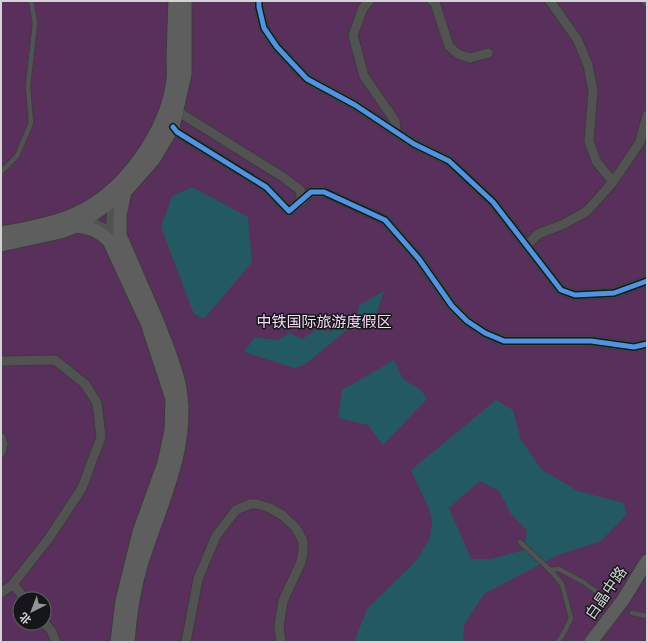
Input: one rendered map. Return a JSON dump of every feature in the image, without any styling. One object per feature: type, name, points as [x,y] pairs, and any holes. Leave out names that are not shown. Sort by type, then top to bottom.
[{"type":"street","points":[[117,642],[122,600],[139,532],[164,463],[171,430],[172,399],[147,323],[113,235],[120,215],[117,193],[133,166],[152,141],[165,112],[173,80],[175,1]]},
{"type":"street","points":[[1,245],[54,233],[79,220],[117,193],[154,159],[173,127],[185,74],[185,1]]},
{"type":"street","points":[[259,1],[264,28],[277,47],[307,79],[355,106],[414,144],[450,161],[493,202],[561,290],[575,295],[614,293],[647,282]]},
{"type":"street","points":[[369,1],[363,8],[353,35],[364,76],[395,121],[396,132]]},
{"type":"street","points":[[432,1],[435,3],[449,46],[458,54],[470,58],[488,53]]},
{"type":"street","points":[[550,1],[577,39],[588,65],[593,91],[589,141],[596,162],[613,182]]},
{"type":"street","points":[[177,111],[283,177],[300,190],[302,201]]},
{"type":"street","points":[[527,245],[538,234],[564,224],[587,211],[613,182],[640,142],[647,115]]},
{"type":"street","points":[[173,127],[177,132],[266,187],[289,211],[312,192],[324,192],[384,220],[419,259],[452,306],[467,321],[485,333],[504,341],[591,341],[634,347],[647,344]]},
{"type":"street","points":[[1,233],[52,221],[79,220],[99,232],[113,235]]},
{"type":"street","points":[[113,235],[169,352],[179,384],[181,412],[180,444],[166,494],[142,563],[131,614],[128,642]]},
{"type":"street","points":[[637,286],[647,276]]},
{"type":"street","points":[[1,361],[55,360],[85,384],[97,403],[101,437],[82,488],[49,538],[13,584],[1,593]]},
{"type":"street","points":[[1,438],[3,444],[1,452]]},
{"type":"street","points":[[186,642],[198,578],[216,536],[236,510],[250,504],[257,504],[270,508],[282,515],[296,528],[303,541],[304,552],[301,562],[283,601],[279,626],[281,642]]},
{"type":"street","name":"白晶中路","points":[[591,642],[623,600],[647,561]]},
{"type":"street","points":[[13,584],[19,591]]},
{"type":"street","points":[[51,631],[56,642]]},
{"type":"lane","points":[[1,172],[17,156],[31,123],[28,86],[35,23],[31,1]]},
{"type":"lane","points":[[520,542],[550,570],[562,584],[571,618],[558,642]]},
{"type":"lane","points":[[550,570],[559,569],[583,582],[607,599]]},
{"type":"lane","points":[[632,613],[647,616]]},
{"type":"green space","name":"中铁国际旅游度假区","points":[[1,1],[647,1],[647,642],[1,642]]},
{"type":"water","points":[[192,187],[248,217],[252,262],[204,319],[194,314],[161,227],[172,196]]},
{"type":"water","points":[[384,291],[375,318],[353,325],[304,365],[294,368],[244,352],[255,337],[278,340],[290,333],[302,339],[316,330],[331,331],[358,313],[359,305]]},
{"type":"water","points":[[394,360],[403,379],[421,390],[427,399],[383,445],[368,425],[338,418],[342,390]]},
{"type":"water","points":[[496,400],[513,410],[521,440],[542,470],[578,491],[624,503],[626,515],[601,541],[558,555],[484,594],[464,625],[463,642],[355,642],[367,609],[417,560],[430,538],[432,521],[430,511],[411,470]],"holes":[[[480,481],[499,491],[511,514],[527,531],[524,550],[491,559],[471,559],[449,508]]]},
{"type":"cycle path","points":[[259,1],[264,28],[277,47],[307,79],[355,105],[414,144],[449,161],[493,202],[561,290],[575,295],[614,293],[647,281]]},
{"type":"cycle path","points":[[173,127],[177,132],[266,187],[289,211],[311,192],[324,192],[385,220],[419,259],[452,306],[467,321],[485,333],[504,341],[591,341],[634,347],[647,344]]}]
